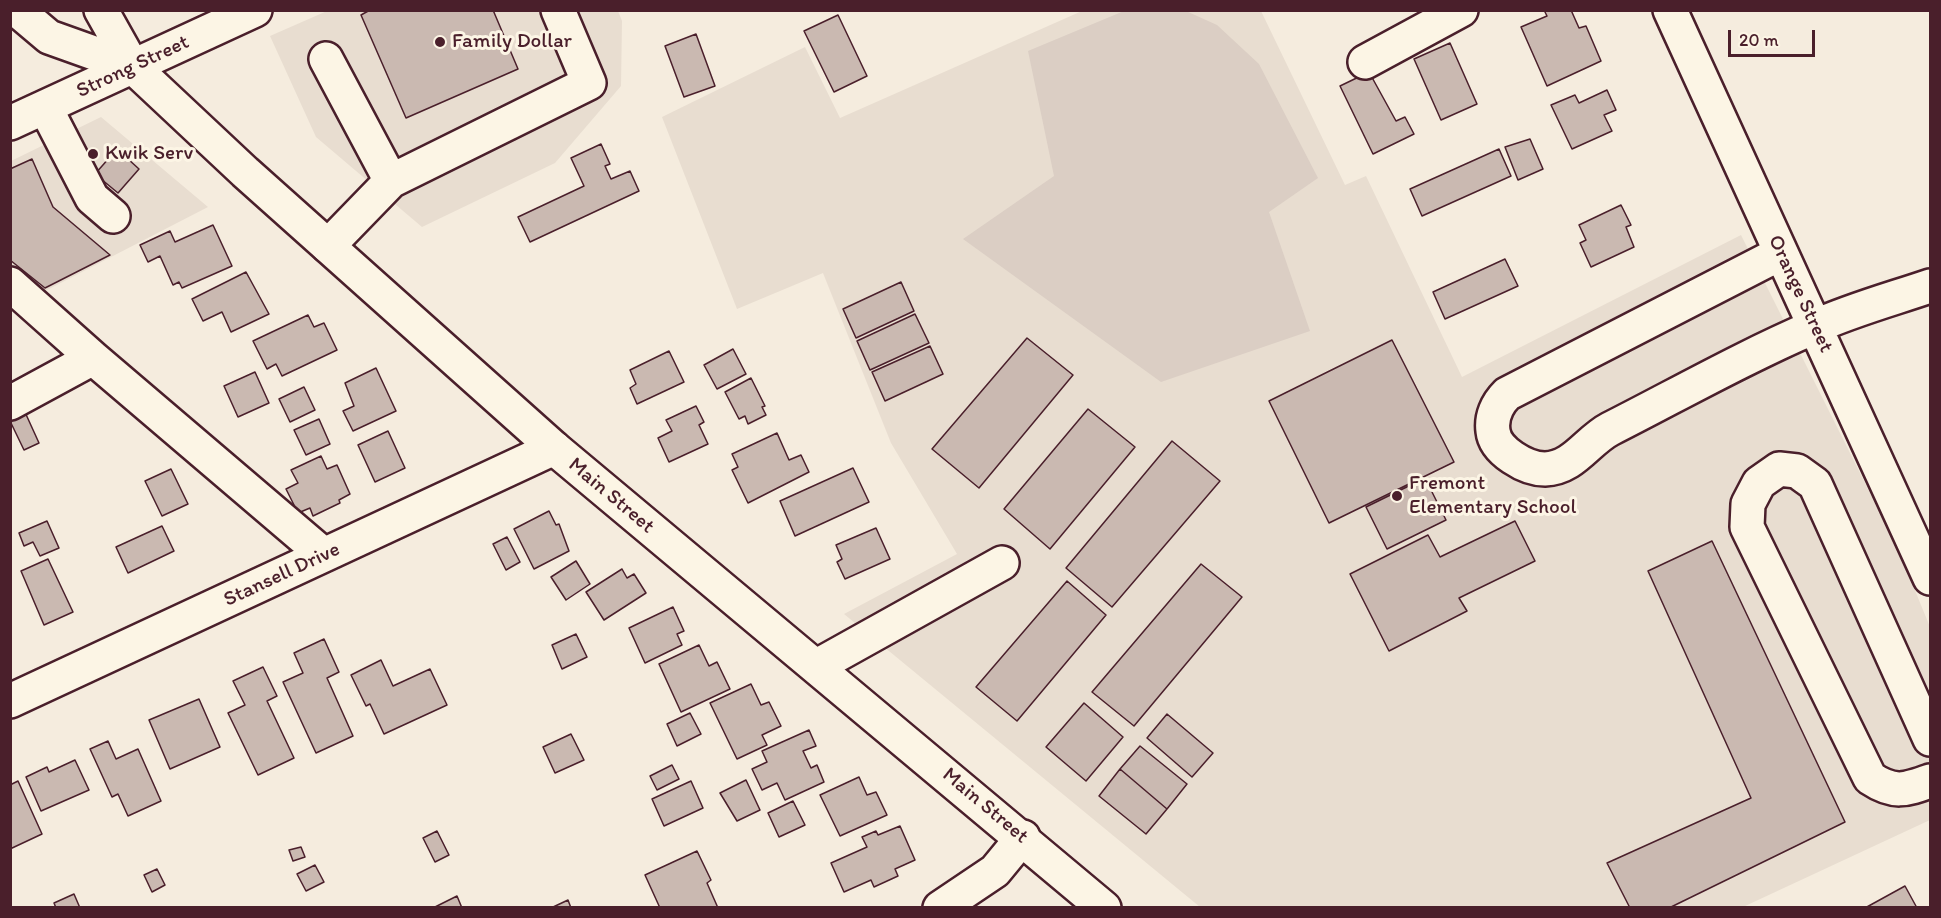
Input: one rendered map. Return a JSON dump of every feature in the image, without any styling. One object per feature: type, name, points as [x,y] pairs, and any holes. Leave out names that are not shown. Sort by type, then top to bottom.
[{"type":"street","name":"Main Street","points":[[18,10],[48,37],[133,67]]},
{"type":"street","name":"Main Street","points":[[101,10],[133,67],[328,246],[554,448],[1023,837],[1104,908]]},
{"type":"street","name":"Strong Street","points":[[10,123],[255,10]]},
{"type":"street","points":[[328,246],[391,181],[589,83],[558,10]]},
{"type":"street","points":[[1365,62],[1461,10]]},
{"type":"street","name":"Orange Street","points":[[1670,10],[1930,578]]},
{"type":"street","points":[[326,59],[391,181]]},
{"type":"street","points":[[45,107],[92,198],[113,216]]},
{"type":"street","points":[[1781,253],[1507,394],[1496,410],[1492,430],[1494,439],[1506,453],[1534,467],[1544,469],[1566,464],[1603,433],[1814,326],[1930,286]]},
{"type":"street","points":[[10,284],[324,555]]},
{"type":"street","points":[[10,403],[93,358]]},
{"type":"street","name":"Stansell Drive","points":[[10,701],[554,448]]},
{"type":"street","points":[[1930,738],[1815,484],[1797,471],[1779,469],[1759,483],[1748,504],[1747,528],[1870,778],[1887,789],[1908,789],[1930,781]]},
{"type":"street","points":[[817,666],[1002,563]]},
{"type":"street","points":[[940,908],[995,871],[1023,837]]},
{"type":"shaded area","points":[[327,11],[618,11],[622,21],[621,86],[555,163],[422,227],[316,137],[270,36]]},
{"type":"shaded area","name":"Fremont Elementary School","points":[[1082,11],[1261,11],[1345,185],[1366,176],[1462,377],[1741,235],[1898,549],[1930,627],[1930,820],[1743,907],[1200,907],[844,614],[957,554],[891,443],[823,273],[737,309],[662,117],[805,47],[840,118]]},
{"type":"shaded area","points":[[1124,11],[1186,11],[1217,25],[1259,64],[1318,178],[1269,212],[1310,331],[1161,382],[963,239],[1054,176],[1028,51]]},
{"type":"shaded area","points":[[101,117],[208,207],[45,291],[11,268],[11,161]]},
{"type":"building","points":[[370,10],[493,10],[518,69],[406,118],[361,15]]},
{"type":"building","points":[[1544,10],[1571,10],[1579,28],[1586,26],[1601,61],[1547,86],[1521,27],[1547,16]]},
{"type":"building","points":[[838,15],[867,76],[834,92],[804,31]]},
{"type":"building","points":[[696,34],[715,86],[684,97],[665,46]]},
{"type":"building","points":[[1450,43],[1477,104],[1441,120],[1414,59]]},
{"type":"building","points":[[1369,72],[1396,121],[1405,117],[1414,134],[1373,154],[1340,86]]},
{"type":"building","points":[[1607,90],[1616,110],[1604,115],[1612,131],[1572,149],[1551,105],[1575,95],[1579,103]]},
{"type":"building","points":[[1530,139],[1543,169],[1518,180],[1505,147]]},
{"type":"building","points":[[601,144],[610,164],[605,166],[611,179],[630,171],[639,191],[530,242],[518,217],[584,186],[571,158]]},
{"type":"building","points":[[117,149],[139,169],[118,193],[95,174]]},
{"type":"building","points":[[1499,149],[1511,176],[1422,216],[1410,189]]},
{"type":"building","points":[[32,159],[53,207],[110,255],[45,288],[10,260],[10,169]]},
{"type":"building","points":[[1621,205],[1631,225],[1626,227],[1634,247],[1591,267],[1580,243],[1586,240],[1579,225]]},
{"type":"building","points":[[213,225],[232,266],[182,288],[179,282],[173,285],[160,256],[148,262],[140,245],[170,231],[175,242]]},
{"type":"building","points":[[1505,259],[1518,286],[1445,319],[1433,292]]},
{"type":"building","points":[[246,272],[269,314],[231,332],[222,312],[203,321],[192,299]]},
{"type":"building","points":[[901,282],[914,311],[856,338],[843,309]]},
{"type":"building","points":[[915,314],[929,343],[870,370],[857,341]]},
{"type":"building","points":[[308,315],[314,327],[324,323],[337,350],[282,376],[276,364],[267,369],[253,341]]},
{"type":"building","points":[[1027,338],[1073,375],[979,488],[932,449]]},
{"type":"building","points":[[1392,340],[1454,462],[1329,523],[1269,401]]},
{"type":"building","points":[[930,346],[943,374],[885,401],[872,372]]},
{"type":"building","points":[[733,349],[746,374],[717,389],[704,365]]},
{"type":"building","points":[[669,351],[684,382],[637,404],[630,388],[636,384],[630,370]]},
{"type":"building","points":[[376,368],[396,411],[353,431],[343,411],[354,406],[345,383]]},
{"type":"building","points":[[255,372],[269,403],[238,417],[224,386]]},
{"type":"building","points":[[751,378],[765,406],[762,407],[766,415],[748,424],[745,416],[739,419],[725,392]]},
{"type":"building","points":[[304,387],[315,410],[290,422],[279,399]]},
{"type":"building","points":[[696,406],[704,422],[699,425],[708,444],[669,462],[658,438],[672,431],[666,420]]},
{"type":"building","points":[[1088,409],[1135,447],[1050,549],[1004,509]]},
{"type":"building","points":[[24,410],[39,443],[24,450],[10,421],[10,416]]},
{"type":"building","points":[[319,419],[330,444],[306,455],[294,430]]},
{"type":"building","points":[[388,431],[405,468],[375,482],[358,445]]},
{"type":"building","points":[[777,433],[789,460],[801,455],[809,472],[748,503],[732,470],[738,467],[732,454]]},
{"type":"building","points":[[1172,441],[1220,481],[1112,607],[1066,568]]},
{"type":"building","points":[[321,456],[327,469],[337,465],[350,494],[339,500],[340,503],[313,516],[310,508],[298,513],[286,489],[298,483],[291,470]]},
{"type":"building","points":[[853,468],[869,502],[795,536],[780,501]]},
{"type":"building","points":[[171,469],[188,504],[162,516],[145,481]]},
{"type":"building","name":"Fremont Elementary School","points":[[1425,478],[1446,520],[1387,549],[1366,507]]},
{"type":"building","points":[[549,511],[556,525],[559,524],[569,551],[534,569],[514,529]]},
{"type":"building","points":[[47,521],[59,548],[40,556],[33,542],[24,546],[19,533]]},
{"type":"building","points":[[1515,521],[1535,561],[1459,598],[1467,611],[1389,651],[1350,574],[1428,535],[1440,557]]},
{"type":"building","points":[[162,526],[174,551],[128,573],[116,547]]},
{"type":"building","points":[[876,528],[890,559],[845,579],[837,562],[842,559],[836,545]]},
{"type":"building","points":[[507,537],[520,562],[506,570],[493,544]]},
{"type":"building","points":[[1712,541],[1845,822],[1669,908],[1630,908],[1607,863],[1751,798],[1648,571]]},
{"type":"building","points":[[48,559],[73,612],[44,625],[21,571]]},
{"type":"building","points":[[576,561],[590,584],[566,600],[551,577]]},
{"type":"building","points":[[1201,564],[1242,597],[1134,726],[1092,692]]},
{"type":"building","points":[[622,569],[627,578],[634,574],[646,593],[604,620],[586,592]]},
{"type":"building","points":[[1067,581],[1106,615],[1017,721],[976,687]]},
{"type":"building","points":[[673,607],[684,631],[677,634],[682,645],[645,663],[629,628]]},
{"type":"building","points":[[576,634],[587,657],[562,669],[552,645]]},
{"type":"building","points":[[324,639],[339,672],[327,678],[353,736],[316,753],[283,682],[303,673],[294,653]]},
{"type":"building","points":[[699,645],[709,666],[717,662],[730,689],[681,712],[659,664]]},
{"type":"building","points":[[381,660],[393,686],[430,669],[447,705],[384,734],[370,704],[366,706],[351,675]]},
{"type":"building","points":[[263,667],[277,696],[267,701],[294,758],[258,775],[228,713],[245,705],[233,681]]},
{"type":"building","points":[[751,684],[761,705],[769,702],[781,726],[762,735],[767,745],[737,759],[710,703]]},
{"type":"building","points":[[199,699],[220,747],[170,769],[149,720]]},
{"type":"building","points":[[1084,703],[1123,737],[1086,781],[1046,747]]},
{"type":"building","points":[[690,713],[701,734],[677,746],[667,724]]},
{"type":"building","points":[[1167,714],[1213,753],[1192,777],[1147,738]]},
{"type":"building","points":[[809,730],[816,746],[803,751],[811,768],[817,765],[824,782],[785,800],[777,783],[762,790],[752,769],[767,762],[762,751]]},
{"type":"building","points":[[571,734],[584,760],[555,773],[543,747]]},
{"type":"building","points":[[108,741],[116,759],[138,749],[161,801],[128,816],[118,794],[112,797],[90,749]]},
{"type":"building","points":[[1140,746],[1187,784],[1167,809],[1120,769]]},
{"type":"building","points":[[75,760],[89,790],[41,811],[26,777],[47,767],[49,772]]},
{"type":"building","points":[[672,765],[679,779],[657,790],[650,776]]},
{"type":"building","points":[[1120,769],[1167,809],[1146,834],[1099,796]]},
{"type":"building","points":[[859,777],[867,795],[876,792],[887,815],[840,836],[820,795]]},
{"type":"building","points":[[746,780],[760,810],[737,821],[720,793]]},
{"type":"building","points":[[18,781],[42,834],[10,849],[10,785]]},
{"type":"building","points":[[691,781],[703,808],[664,826],[652,799]]},
{"type":"building","points":[[793,801],[805,825],[779,837],[768,813]]},
{"type":"building","points":[[900,826],[915,860],[895,869],[898,876],[874,887],[871,880],[844,892],[831,863],[867,847],[862,837],[876,831],[878,835]]},
{"type":"building","points":[[437,831],[449,855],[435,862],[423,838]]},
{"type":"building","points":[[301,847],[305,857],[293,861],[289,850]]},
{"type":"building","points":[[697,851],[711,880],[707,883],[718,908],[660,908],[645,875]]},
{"type":"building","points":[[315,865],[324,882],[306,891],[297,874]]},
{"type":"building","points":[[157,869],[165,885],[152,892],[144,875]]},
{"type":"building","points":[[1905,886],[1917,908],[1865,908]]},
{"type":"building","points":[[74,894],[80,908],[56,908],[54,903]]},
{"type":"building","points":[[457,896],[462,908],[433,908]]},
{"type":"building","points":[[568,900],[571,908],[551,908]]},
{"type":"place","name":"Family Dollar","points":[[440,42]]},
{"type":"place","name":"Kwik Serv","points":[[93,154]]},
{"type":"place","name":"Fremont Elementary School","points":[[1397,496]]}]
